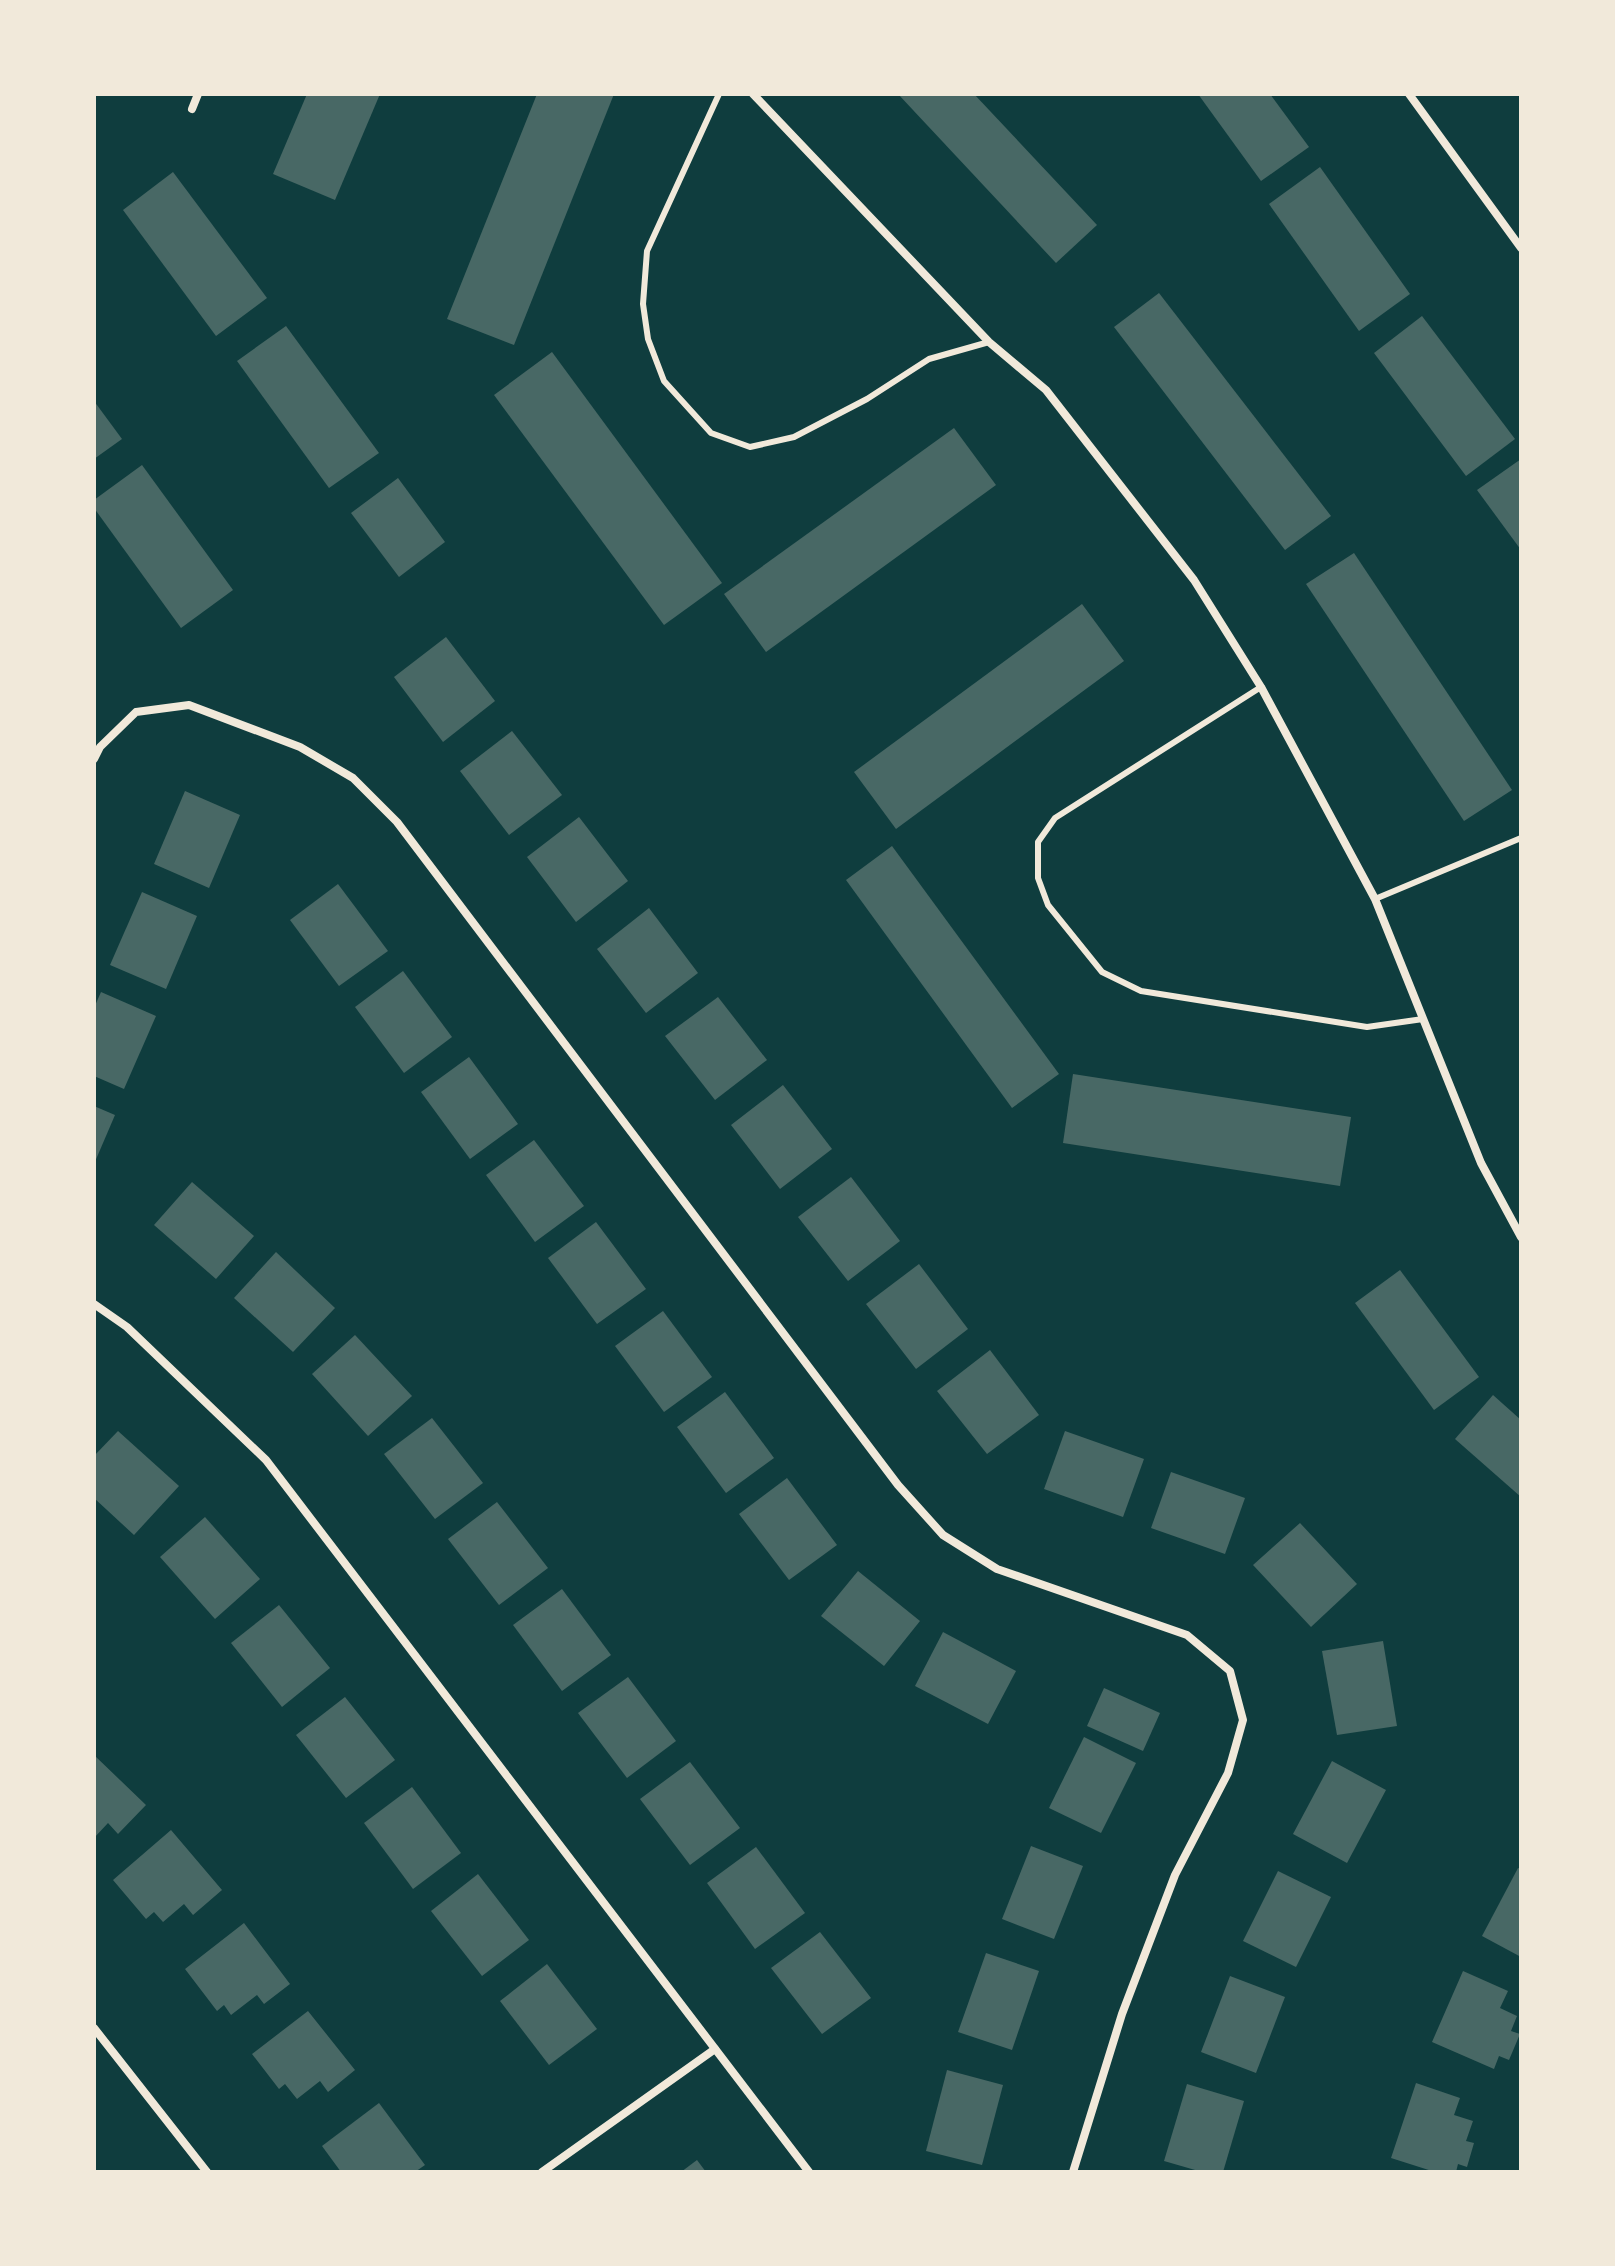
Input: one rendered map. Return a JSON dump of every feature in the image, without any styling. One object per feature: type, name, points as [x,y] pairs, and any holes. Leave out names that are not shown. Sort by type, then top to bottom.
[{"type":"street","points":[[192,109],[198,94]]},
{"type":"street","points":[[753,94],[989,342],[1046,390],[1194,580],[1261,687],[1375,899],[1481,1163],[1521,1237]]},
{"type":"street","points":[[1409,94],[1521,248]]},
{"type":"street","points":[[94,759],[100,747],[136,712],[189,705],[300,747],[353,778],[397,822],[898,1485],[943,1535],[997,1569],[1187,1635],[1230,1671],[1243,1720],[1228,1773],[1175,1875],[1122,2014],[1073,2172]]},
{"type":"street","points":[[94,1304],[127,1327],[266,1460],[809,2172]]},
{"type":"street","points":[[94,2028],[207,2172]]},
{"type":"street","points":[[542,2172],[715,2049]]},
{"type":"lane","points":[[719,94],[647,251],[643,304],[648,339],[664,381],[711,433],[750,447],[794,437],[867,399],[929,359],[989,342]]},
{"type":"lane","points":[[1261,687],[1055,818],[1038,842],[1038,878],[1048,905],[1102,972],[1141,991],[1367,1027],[1423,1019]]},
{"type":"lane","points":[[1375,899],[1521,838]]},
{"type":"building","points":[[307,94],[380,94],[335,200],[273,174]]},
{"type":"building","points":[[537,94],[614,94],[514,345],[447,319]]},
{"type":"building","points":[[898,94],[974,94],[1097,225],[1056,263]]},
{"type":"building","points":[[1198,94],[1270,94],[1309,147],[1261,181]]},
{"type":"building","points":[[1320,167],[1410,294],[1359,331],[1269,204]]},
{"type":"building","points":[[173,172],[267,298],[216,336],[123,210]]},
{"type":"building","points":[[1159,293],[1331,516],[1285,550],[1114,327]]},
{"type":"building","points":[[1422,316],[1515,439],[1466,476],[1374,353]]},
{"type":"building","points":[[286,326],[379,453],[329,488],[237,361]]},
{"type":"building","points":[[552,352],[722,583],[664,625],[494,395]]},
{"type":"building","points":[[94,401],[122,439],[94,459]]},
{"type":"building","points":[[954,428],[996,485],[766,652],[724,594]]},
{"type":"building","points":[[1521,459],[1521,550],[1477,490]]},
{"type":"building","points":[[142,465],[233,590],[181,628],[94,508],[94,500]]},
{"type":"building","points":[[398,478],[445,542],[399,577],[351,513]]},
{"type":"building","points":[[1354,553],[1512,790],[1464,821],[1306,584]]},
{"type":"building","points":[[1082,604],[1124,661],[896,829],[854,772]]},
{"type":"building","points":[[446,637],[495,701],[443,742],[394,677]]},
{"type":"building","points":[[512,731],[562,795],[509,835],[460,771]]},
{"type":"building","points":[[185,791],[240,815],[209,888],[154,864]]},
{"type":"building","points":[[579,817],[628,881],[576,922],[527,857]]},
{"type":"building","points":[[892,846],[1059,1074],[1012,1108],[846,880]]},
{"type":"building","points":[[338,884],[388,951],[339,986],[290,920]]},
{"type":"building","points":[[142,892],[197,916],[166,989],[110,965]]},
{"type":"building","points":[[649,908],[698,973],[646,1013],[597,949]]},
{"type":"building","points":[[403,971],[452,1037],[404,1073],[355,1007]]},
{"type":"building","points":[[101,992],[156,1016],[124,1089],[94,1076],[94,1008]]},
{"type":"building","points":[[718,997],[767,1060],[715,1100],[665,1036]]},
{"type":"building","points":[[469,1057],[518,1124],[470,1159],[421,1092]]},
{"type":"building","points":[[1073,1074],[1351,1117],[1340,1186],[1063,1143]]},
{"type":"building","points":[[783,1085],[832,1149],[780,1189],[731,1125]]},
{"type":"building","points":[[94,1106],[115,1115],[94,1164]]},
{"type":"building","points":[[534,1140],[584,1206],[535,1242],[486,1175]]},
{"type":"building","points":[[851,1177],[900,1241],[848,1281],[798,1217]]},
{"type":"building","points":[[192,1182],[254,1236],[216,1279],[154,1225]]},
{"type":"building","points":[[596,1222],[646,1289],[597,1324],[548,1258]]},
{"type":"building","points":[[276,1252],[335,1308],[293,1352],[234,1298]]},
{"type":"building","points":[[919,1264],[968,1329],[916,1369],[866,1304]]},
{"type":"building","points":[[1400,1270],[1479,1377],[1434,1410],[1355,1303]]},
{"type":"building","points":[[663,1311],[712,1377],[664,1412],[615,1346]]},
{"type":"building","points":[[355,1335],[412,1396],[368,1436],[312,1374]]},
{"type":"building","points":[[990,1350],[1039,1415],[987,1454],[937,1391]]},
{"type":"building","points":[[725,1392],[774,1458],[726,1493],[677,1427]]},
{"type":"building","points":[[1493,1395],[1521,1420],[1521,1497],[1455,1439]]},
{"type":"building","points":[[432,1418],[483,1483],[435,1519],[384,1454]]},
{"type":"building","points":[[118,1431],[179,1486],[134,1535],[94,1498],[94,1456]]},
{"type":"building","points":[[1065,1431],[1144,1459],[1123,1517],[1044,1489]]},
{"type":"building","points":[[1171,1472],[1245,1498],[1225,1554],[1151,1528]]},
{"type":"building","points":[[787,1478],[837,1545],[789,1580],[739,1514]]},
{"type":"building","points":[[497,1502],[548,1568],[499,1605],[448,1539]]},
{"type":"building","points":[[205,1517],[260,1579],[215,1619],[160,1557]]},
{"type":"building","points":[[1300,1523],[1357,1584],[1311,1627],[1253,1565]]},
{"type":"building","points":[[858,1571],[920,1621],[884,1666],[821,1616]]},
{"type":"building","points":[[562,1589],[611,1655],[562,1691],[513,1625]]},
{"type":"building","points":[[279,1605],[330,1668],[282,1707],[231,1643]]},
{"type":"building","points":[[943,1632],[1016,1671],[988,1724],[915,1686]]},
{"type":"building","points":[[1383,1641],[1397,1726],[1337,1735],[1322,1651]]},
{"type":"building","points":[[628,1677],[676,1741],[627,1778],[578,1713]]},
{"type":"building","points":[[1104,1688],[1160,1713],[1143,1751],[1087,1726]]},
{"type":"building","points":[[345,1697],[395,1760],[346,1798],[296,1735]]},
{"type":"building","points":[[1084,1737],[1136,1763],[1101,1833],[1049,1808]]},
{"type":"building","points":[[94,1755],[146,1805],[118,1834],[108,1823],[94,1838]]},
{"type":"building","points":[[1332,1761],[1386,1790],[1347,1863],[1293,1834]]},
{"type":"building","points":[[690,1762],[740,1828],[690,1865],[640,1799]]},
{"type":"building","points":[[412,1787],[461,1853],[413,1889],[364,1823]]},
{"type":"building","points":[[171,1830],[222,1890],[193,1915],[184,1904],[163,1922],[154,1912],[146,1919],[113,1880]]},
{"type":"building","points":[[1031,1846],[1083,1866],[1054,1939],[1002,1919]]},
{"type":"building","points":[[756,1847],[805,1913],[755,1949],[707,1883]]},
{"type":"building","points":[[1518,1868],[1521,1869],[1521,1957],[1482,1936]]},
{"type":"building","points":[[1278,1871],[1331,1897],[1296,1967],[1243,1941]]},
{"type":"building","points":[[478,1874],[529,1940],[482,1976],[431,1911]]},
{"type":"building","points":[[244,1923],[290,1984],[264,2004],[257,1995],[231,2015],[224,2005],[217,2011],[185,1969]]},
{"type":"building","points":[[820,1932],[871,1998],[822,2034],[771,1968]]},
{"type":"building","points":[[986,1953],[1039,1971],[1012,2050],[958,2032]]},
{"type":"building","points":[[547,1964],[597,2029],[549,2065],[500,2001]]},
{"type":"building","points":[[1463,1971],[1508,1991],[1500,2008],[1517,2016],[1511,2031],[1520,2034],[1509,2060],[1499,2056],[1494,2069],[1432,2042]]},
{"type":"building","points":[[1230,1976],[1285,1997],[1256,2073],[1201,2052]]},
{"type":"building","points":[[308,2011],[355,2070],[328,2092],[320,2081],[297,2099],[285,2084],[279,2089],[252,2054]]},
{"type":"building","points":[[947,2070],[1003,2085],[982,2165],[926,2151]]},
{"type":"building","points":[[1416,2083],[1460,2098],[1454,2115],[1473,2121],[1466,2141],[1474,2143],[1467,2167],[1458,2164],[1456,2172],[1435,2172],[1391,2158]]},
{"type":"building","points":[[1187,2084],[1244,2101],[1223,2172],[1202,2172],[1164,2161]]},
{"type":"building","points":[[379,2103],[425,2165],[415,2172],[341,2172],[322,2146]]},
{"type":"building","points":[[697,2160],[706,2172],[681,2172]]}]
